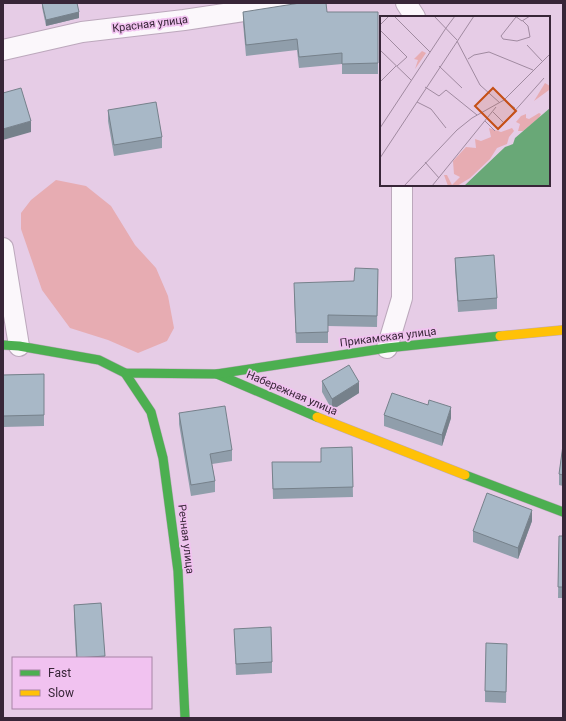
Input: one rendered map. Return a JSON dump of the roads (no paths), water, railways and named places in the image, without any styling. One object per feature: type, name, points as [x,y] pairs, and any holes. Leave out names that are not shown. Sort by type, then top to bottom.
[{"type":"street","name":"Красная улица","points":[[3,50],[82,32],[184,20],[298,3]]},
{"type":"street","points":[[406,3],[414,16]]},
{"type":"street","points":[[387,348],[402,298],[402,186]]},
{"type":"street","points":[[3,248],[11,346]]},
{"type":"street","name":"Прикамская улица","points":[[216,374],[387,348],[563,330]]},
{"type":"street","name":"Набережная улица","points":[[11,346],[99,360],[125,373],[216,374],[340,427],[563,512]]},
{"type":"street","name":"Речная улица","points":[[125,373],[151,412],[163,458],[178,571],[185,718]]}]
